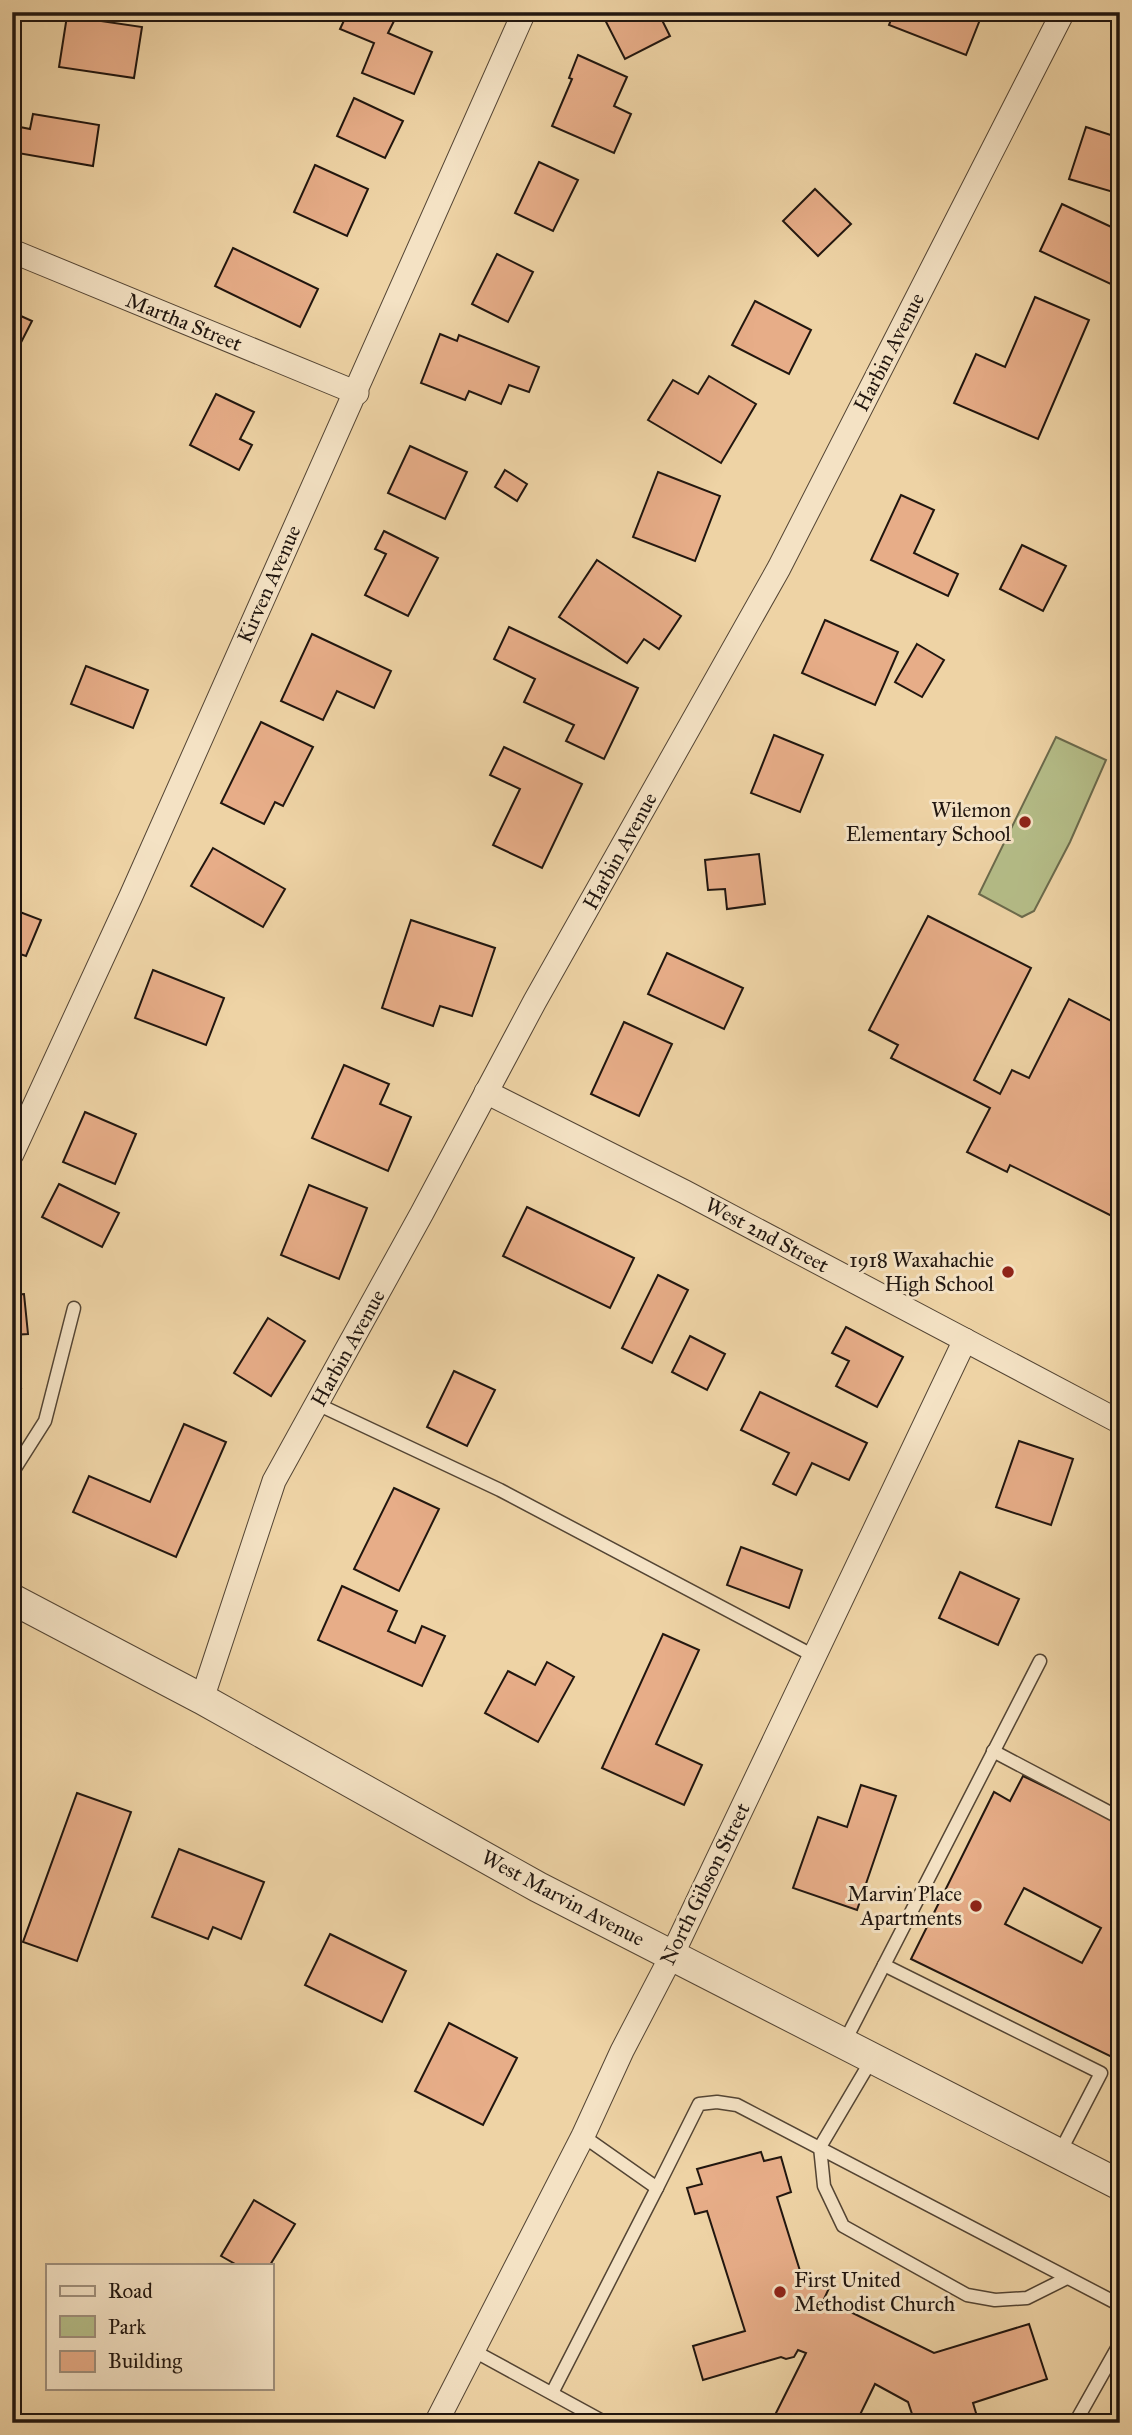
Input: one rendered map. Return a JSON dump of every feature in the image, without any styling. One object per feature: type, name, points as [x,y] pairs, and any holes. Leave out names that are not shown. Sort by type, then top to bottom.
[{"type":"street","name":"Kirven Avenue","points":[[12,1154],[126,908],[524,12]]},
{"type":"street","name":"Harbin Avenue","points":[[202,1699],[274,1481],[486,1092],[779,568],[1063,12]]},
{"type":"street","name":"Martha Street","points":[[12,251],[356,393]]},
{"type":"street","name":"West 2nd Street","points":[[486,1092],[685,1192],[1120,1422]]},
{"type":"street","name":"North Gibson Street","points":[[436,2423],[672,1955],[965,1340]]},
{"type":"street","name":"West Marvin Avenue","points":[[12,1599],[202,1699],[538,1888],[1120,2185]]},
{"type":"lane","points":[[12,1473],[45,1421],[74,1308]]},
{"type":"lane","points":[[317,1404],[500,1490],[814,1656]]},
{"type":"lane","points":[[844,2044],[1040,1661]]},
{"type":"lane","points":[[993,1751],[1120,1818]]},
{"type":"lane","points":[[884,1965],[1101,2073],[1059,2154]]},
{"type":"lane","points":[[872,2059],[820,2147],[824,2186],[843,2225],[967,2295],[995,2300],[1027,2298],[1067,2278]]},
{"type":"lane","points":[[552,2393],[699,2104],[717,2102],[737,2105],[1120,2305]]},
{"type":"lane","points":[[583,2136],[657,2188]]},
{"type":"lane","points":[[1075,2423],[1120,2343]]},
{"type":"lane","points":[[474,2351],[606,2423]]},
{"type":"green space","points":[[1056,737],[1106,760],[1070,842],[1034,911],[1022,917],[979,894]]},
{"type":"building","points":[[348,12],[383,12],[396,17],[388,33],[432,52],[414,94],[362,73],[374,43],[340,29]]},
{"type":"building","points":[[601,12],[658,12],[670,36],[625,59]]},
{"type":"building","points":[[894,12],[983,12],[966,55],[889,25]]},
{"type":"building","points":[[67,16],[142,27],[134,78],[59,67]]},
{"type":"building","points":[[578,55],[627,77],[614,106],[631,114],[614,153],[552,126],[572,79],[569,78]]},
{"type":"building","points":[[354,98],[403,121],[385,158],[337,136]]},
{"type":"building","points":[[33,114],[99,125],[93,166],[12,152],[15,126],[30,129]]},
{"type":"building","points":[[1086,127],[1120,138],[1120,194],[1069,179]]},
{"type":"building","points":[[539,162],[578,180],[553,231],[515,213]]},
{"type":"building","points":[[315,165],[368,189],[347,236],[294,212]]},
{"type":"building","points":[[815,189],[851,224],[818,256],[783,221]]},
{"type":"building","points":[[1062,204],[1120,231],[1120,275],[1115,286],[1040,251]]},
{"type":"building","points":[[233,248],[318,289],[300,327],[215,286]]},
{"type":"building","points":[[497,254],[533,272],[508,322],[472,304]]},
{"type":"building","points":[[1035,297],[1089,320],[1038,439],[954,403],[976,354],[1005,367]]},
{"type":"building","points":[[755,301],[811,330],[789,374],[732,345]]},
{"type":"building","points":[[12,312],[32,321],[12,360]]},
{"type":"building","points":[[440,334],[457,341],[459,335],[539,367],[529,392],[509,385],[501,404],[469,391],[465,400],[421,383]]},
{"type":"building","points":[[709,376],[756,404],[721,463],[648,420],[673,380],[698,394]]},
{"type":"building","points":[[216,394],[254,412],[240,439],[252,445],[239,470],[190,445]]},
{"type":"building","points":[[410,446],[467,472],[445,519],[388,493]]},
{"type":"building","points":[[505,470],[527,484],[517,501],[495,487]]},
{"type":"building","points":[[658,472],[720,496],[695,561],[633,537]]},
{"type":"building","points":[[901,495],[934,510],[914,553],[958,574],[948,596],[871,560]]},
{"type":"building","points":[[384,531],[438,558],[408,616],[365,595],[386,554],[375,549]]},
{"type":"building","points":[[1022,545],[1066,566],[1043,611],[1000,589]]},
{"type":"building","points":[[597,560],[681,616],[659,649],[644,639],[627,663],[559,617]]},
{"type":"building","points":[[825,620],[898,652],[875,705],[802,673]]},
{"type":"building","points":[[509,627],[638,688],[604,759],[566,741],[574,725],[524,702],[535,679],[494,659]]},
{"type":"building","points":[[312,634],[391,671],[374,708],[337,691],[323,720],[281,701]]},
{"type":"building","points":[[917,644],[944,660],[922,697],[895,682]]},
{"type":"building","points":[[86,666],[148,690],[133,728],[71,704]]},
{"type":"building","points":[[261,722],[313,747],[283,806],[275,802],[264,824],[221,803]]},
{"type":"building","points":[[774,735],[823,755],[800,812],[751,793]]},
{"type":"building","points":[[504,747],[582,784],[542,868],[493,845],[520,789],[490,775]]},
{"type":"building","points":[[213,848],[285,889],[263,927],[191,886]]},
{"type":"building","points":[[759,854],[765,904],[727,909],[725,889],[708,890],[705,860]]},
{"type":"building","points":[[12,909],[41,920],[26,956],[17,953],[12,966]]},
{"type":"building","points":[[928,916],[1031,968],[974,1080],[1000,1094],[1012,1070],[1029,1078],[1069,999],[1117,1024],[1120,1018],[1120,1231],[1112,1227],[1116,1218],[1010,1165],[1007,1172],[967,1152],[990,1108],[891,1058],[898,1045],[869,1030]]},
{"type":"building","points":[[411,920],[495,948],[472,1016],[440,1006],[433,1026],[382,1008]]},
{"type":"building","points":[[667,953],[743,988],[724,1029],[648,994]]},
{"type":"building","points":[[153,970],[224,998],[206,1045],[135,1018]]},
{"type":"building","points":[[624,1022],[672,1044],[639,1116],[591,1094]]},
{"type":"building","points":[[344,1065],[389,1084],[380,1104],[411,1117],[388,1171],[312,1138]]},
{"type":"building","points":[[85,1112],[136,1134],[115,1184],[63,1162]]},
{"type":"building","points":[[59,1184],[119,1213],[102,1247],[42,1217]]},
{"type":"building","points":[[309,1185],[367,1208],[339,1279],[281,1255]]},
{"type":"building","points":[[527,1207],[634,1258],[610,1308],[503,1256]]},
{"type":"building","points":[[658,1275],[688,1290],[652,1363],[622,1348]]},
{"type":"building","points":[[24,1294],[28,1334],[12,1335],[12,1295]]},
{"type":"building","points":[[268,1318],[305,1341],[271,1396],[234,1373]]},
{"type":"building","points":[[846,1327],[903,1357],[877,1407],[836,1386],[849,1361],[832,1353]]},
{"type":"building","points":[[690,1336],[725,1354],[707,1390],[672,1372]]},
{"type":"building","points":[[454,1371],[495,1390],[467,1446],[427,1427]]},
{"type":"building","points":[[12,1386],[21,1389],[12,1417]]},
{"type":"building","points":[[760,1392],[867,1443],[849,1480],[812,1463],[796,1495],[773,1484],[789,1453],[741,1430]]},
{"type":"building","points":[[184,1424],[226,1442],[176,1557],[73,1512],[89,1476],[150,1502]]},
{"type":"building","points":[[1019,1441],[1073,1459],[1051,1525],[996,1507]]},
{"type":"building","points":[[394,1488],[439,1509],[399,1591],[354,1569]]},
{"type":"building","points":[[741,1547],[802,1570],[789,1608],[727,1585]]},
{"type":"building","points":[[960,1572],[1019,1599],[998,1645],[939,1618]]},
{"type":"building","points":[[342,1586],[397,1611],[388,1631],[415,1643],[422,1626],[445,1636],[422,1686],[318,1640]]},
{"type":"building","points":[[663,1634],[699,1650],[656,1744],[702,1765],[684,1805],[602,1768]]},
{"type":"building","points":[[547,1662],[574,1677],[538,1742],[485,1713],[508,1671],[535,1685]]},
{"type":"building","name":"Marvin Place Apartments","points":[[1023,1776],[1120,1823],[1120,2046],[1114,2058],[911,1959],[994,1792],[1010,1801]],"holes":[[[1024,1888],[1101,1928],[1082,1963],[1005,1924]]]},
{"type":"building","points":[[861,1785],[896,1796],[857,1910],[793,1888],[818,1817],[847,1827]]},
{"type":"building","points":[[77,1793],[131,1812],[77,1961],[23,1942]]},
{"type":"building","points":[[179,1849],[264,1882],[241,1939],[213,1927],[208,1939],[152,1917]]},
{"type":"building","points":[[330,1934],[406,1971],[382,2022],[305,1985]]},
{"type":"building","points":[[449,2023],[517,2058],[483,2125],[415,2091]]},
{"type":"building","name":"First United Methodist Church","points":[[761,2152],[764,2161],[781,2157],[791,2192],[777,2197],[801,2274],[830,2286],[824,2299],[934,2353],[1029,2324],[1047,2379],[973,2403],[979,2423],[915,2423],[908,2402],[875,2384],[856,2423],[771,2423],[806,2353],[798,2350],[794,2357],[781,2357],[703,2380],[693,2346],[745,2331],[707,2211],[695,2214],[687,2188],[702,2184],[697,2169]]},
{"type":"building","points":[[254,2200],[295,2224],[271,2264],[235,2264],[221,2256]]},
{"type":"place","name":"Wilemon Elementary School","points":[[1025,822]]},
{"type":"place","name":"1918 Waxahachie High School","points":[[1008,1272]]},
{"type":"place","name":"Marvin Place Apartments","points":[[976,1906]]},
{"type":"place","name":"First United Methodist Church","points":[[780,2292]]}]
